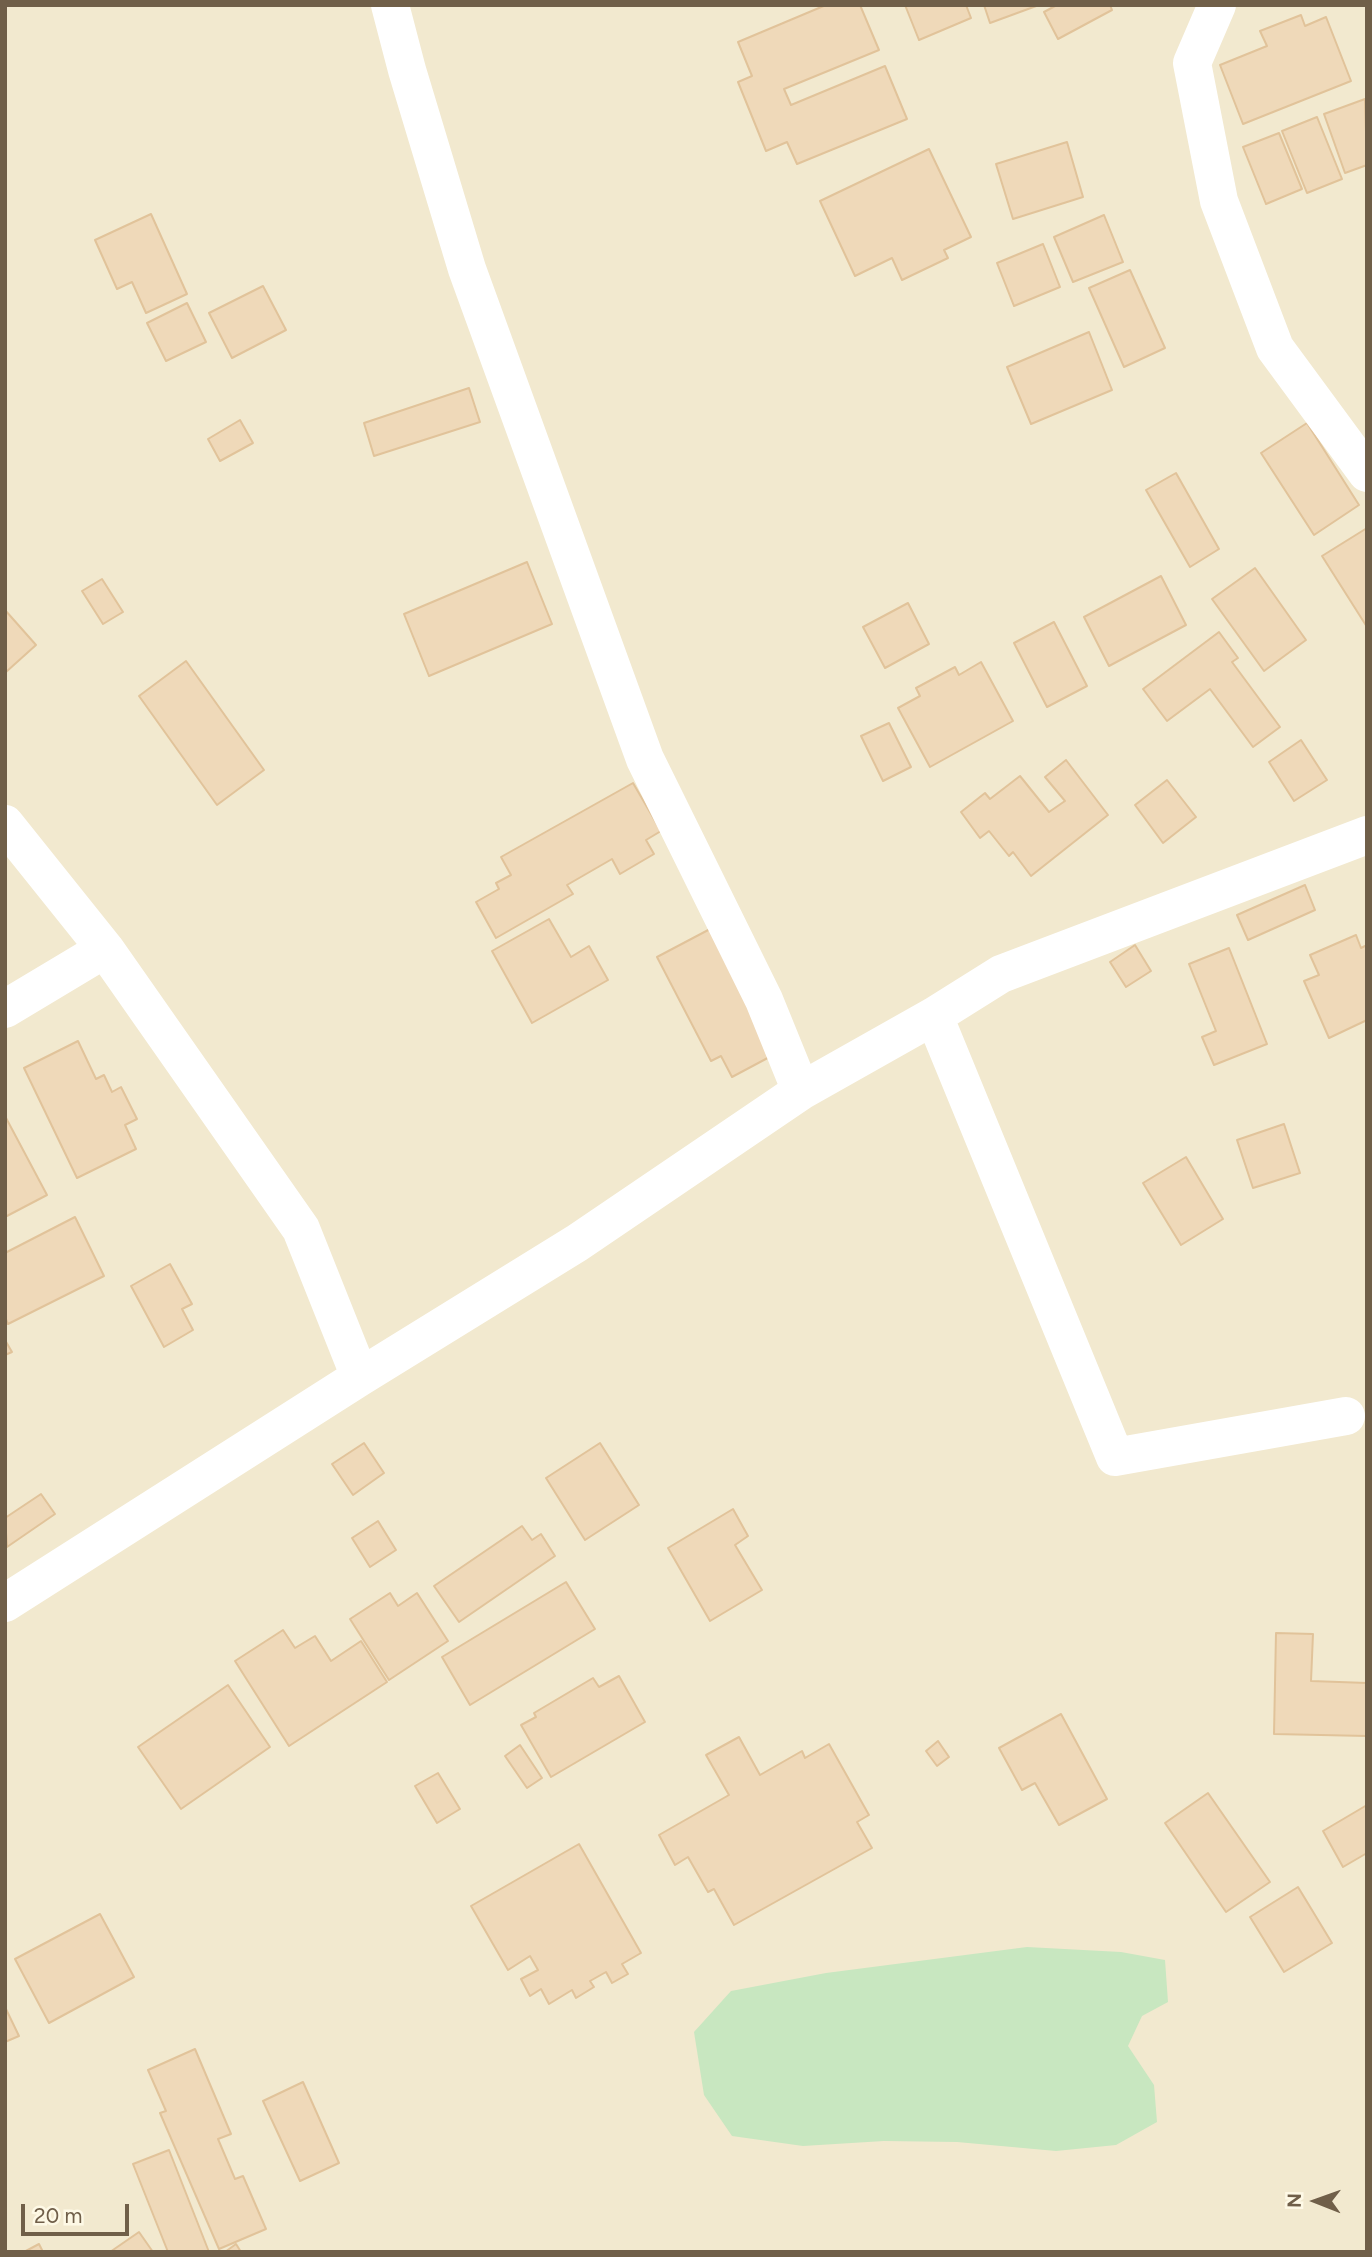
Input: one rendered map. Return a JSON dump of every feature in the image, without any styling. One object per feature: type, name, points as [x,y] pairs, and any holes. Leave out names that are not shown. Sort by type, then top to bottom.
[{"type":"street","points":[[390,5],[467,269],[645,760],[764,1000],[801,1091]]},
{"type":"street","points":[[1217,5],[1192,63],[1219,201],[1275,348],[1367,473]]},
{"type":"street","points":[[5,824],[105,949],[301,1229],[360,1377]]},
{"type":"street","points":[[5,1603],[360,1377],[578,1243],[801,1091],[934,1016],[1001,974],[1367,835]]},
{"type":"street","points":[[5,1009],[105,949]]},
{"type":"street","points":[[934,1016],[1115,1457],[1346,1416]]},
{"type":"shaded area","points":[[5,5],[1367,5],[1367,2252],[5,2252]]},
{"type":"green space","points":[[1027,1947],[1121,1952],[1165,1960],[1168,2002],[1142,2016],[1128,2046],[1154,2085],[1157,2122],[1116,2145],[1056,2151],[957,2142],[884,2141],[803,2146],[732,2136],[704,2095],[694,2032],[731,1991],[826,1973]]},
{"type":"building","points":[[826,5],[860,5],[879,50],[784,89],[791,105],[885,66],[907,119],[797,164],[787,142],[766,151],[738,82],[752,76],[738,42]]},
{"type":"building","points":[[905,5],[966,5],[971,18],[919,40]]},
{"type":"building","points":[[984,5],[1039,5],[990,23]]},
{"type":"building","points":[[1057,5],[1110,5],[1112,10],[1058,39],[1044,12]]},
{"type":"building","points":[[1301,15],[1305,26],[1326,17],[1351,81],[1243,124],[1220,65],[1267,46],[1260,31]]},
{"type":"building","points":[[1365,99],[1367,165],[1345,173],[1324,114]]},
{"type":"building","points":[[1317,117],[1342,179],[1307,193],[1282,131]]},
{"type":"building","points":[[1279,133],[1302,189],[1266,204],[1243,147]]},
{"type":"building","points":[[1067,142],[1083,197],[1013,219],[996,164]]},
{"type":"building","points":[[929,149],[971,237],[944,250],[948,258],[902,280],[892,258],[855,276],[820,201]]},
{"type":"building","points":[[151,214],[187,294],[146,313],[132,282],[117,289],[95,240]]},
{"type":"building","points":[[1104,215],[1123,262],[1073,282],[1054,237]]},
{"type":"building","points":[[1043,244],[1060,287],[1014,306],[997,263]]},
{"type":"building","points":[[1130,270],[1165,348],[1124,367],[1089,288]]},
{"type":"building","points":[[263,286],[286,330],[232,358],[209,313]]},
{"type":"building","points":[[187,303],[206,342],[166,361],[147,323]]},
{"type":"building","points":[[1089,332],[1112,390],[1031,424],[1007,367]]},
{"type":"building","points":[[469,388],[480,422],[374,456],[364,423]]},
{"type":"building","points":[[240,420],[253,443],[220,461],[208,439]]},
{"type":"building","points":[[1307,423],[1359,505],[1314,535],[1261,453]]},
{"type":"building","points":[[1176,473],[1219,549],[1190,567],[1146,490]]},
{"type":"building","points":[[1367,528],[1367,627],[1322,556]]},
{"type":"building","points":[[527,562],[552,624],[429,676],[404,614]]},
{"type":"building","points":[[1255,568],[1306,640],[1264,671],[1212,599]]},
{"type":"building","points":[[1161,576],[1186,625],[1109,666],[1084,617]]},
{"type":"building","points":[[102,579],[123,612],[103,624],[82,591]]},
{"type":"building","points":[[908,603],[929,644],[885,668],[863,627]]},
{"type":"building","points":[[5,610],[36,645],[6,672],[5,672]]},
{"type":"building","points":[[1054,622],[1087,686],[1047,707],[1014,643]]},
{"type":"building","points":[[1219,632],[1238,658],[1232,662],[1280,727],[1253,747],[1210,689],[1167,721],[1143,689]]},
{"type":"building","points":[[186,661],[264,770],[217,805],[139,696]]},
{"type":"building","points":[[981,662],[1013,721],[930,767],[898,708],[920,696],[916,688],[955,667],[959,675]]},
{"type":"building","points":[[889,723],[911,767],[883,781],[861,736]]},
{"type":"building","points":[[1301,740],[1327,780],[1294,801],[1269,762]]},
{"type":"building","points":[[1066,760],[1108,815],[1031,876],[1013,852],[1009,856],[989,831],[980,838],[961,812],[985,793],[990,799],[1020,776],[1049,812],[1065,801],[1045,777]]},
{"type":"building","points":[[1167,780],[1196,817],[1163,843],[1135,805]]},
{"type":"building","points":[[633,783],[661,831],[646,840],[654,854],[620,874],[612,859],[567,885],[573,894],[496,938],[476,902],[499,889],[496,883],[511,875],[501,857]]},
{"type":"building","points":[[1305,885],[1315,910],[1248,940],[1237,915]]},
{"type":"building","points":[[549,919],[571,957],[589,946],[608,980],[532,1023],[492,951]]},
{"type":"building","points":[[712,928],[777,1053],[732,1077],[721,1056],[711,1061],[657,957]]},
{"type":"building","points":[[1356,935],[1361,948],[1367,945],[1367,1020],[1329,1038],[1304,981],[1319,975],[1310,955]]},
{"type":"building","points":[[1135,945],[1151,971],[1126,987],[1110,962]]},
{"type":"building","points":[[1229,948],[1267,1044],[1214,1065],[1202,1037],[1216,1031],[1189,964]]},
{"type":"building","points":[[78,1041],[96,1079],[104,1075],[112,1092],[121,1087],[137,1119],[125,1125],[136,1149],[77,1178],[24,1068]]},
{"type":"building","points":[[5,1116],[47,1195],[5,1217]]},
{"type":"building","points":[[1284,1124],[1300,1173],[1253,1188],[1237,1140]]},
{"type":"building","points":[[1186,1157],[1223,1219],[1181,1245],[1143,1183]]},
{"type":"building","points":[[75,1217],[104,1276],[8,1324],[5,1317],[5,1253]]},
{"type":"building","points":[[170,1264],[192,1304],[182,1309],[193,1330],[164,1347],[131,1286]]},
{"type":"building","points":[[5,1340],[12,1352],[5,1355]]},
{"type":"building","points":[[364,1443],[384,1473],[353,1495],[332,1464]]},
{"type":"building","points":[[600,1443],[639,1505],[585,1540],[546,1478]]},
{"type":"building","points":[[41,1494],[55,1514],[7,1547],[5,1518]]},
{"type":"building","points":[[733,1509],[748,1536],[735,1545],[762,1590],[710,1621],[668,1548]]},
{"type":"building","points":[[378,1521],[396,1550],[370,1567],[352,1538]]},
{"type":"building","points":[[522,1526],[532,1540],[541,1534],[555,1556],[459,1622],[434,1586]]},
{"type":"building","points":[[566,1582],[595,1629],[470,1705],[442,1657]]},
{"type":"building","points":[[390,1593],[398,1606],[417,1593],[448,1641],[389,1680],[350,1619]]},
{"type":"building","points":[[283,1630],[295,1648],[315,1636],[331,1661],[361,1641],[387,1682],[289,1746],[235,1661]]},
{"type":"building","points":[[1276,1633],[1313,1634],[1311,1681],[1367,1683],[1367,1736],[1274,1734]]},
{"type":"building","points":[[619,1676],[645,1722],[551,1777],[521,1725],[536,1717],[534,1713],[593,1678],[599,1687]]},
{"type":"building","points":[[228,1685],[270,1747],[181,1809],[138,1747]]},
{"type":"building","points":[[1061,1714],[1107,1799],[1059,1825],[1035,1783],[1022,1790],[999,1748]]},
{"type":"building","points":[[739,1737],[760,1775],[802,1751],[805,1758],[829,1744],[869,1815],[857,1822],[872,1848],[734,1925],[714,1889],[708,1892],[688,1857],[675,1865],[659,1835],[729,1795],[706,1755]]},
{"type":"building","points":[[938,1741],[949,1757],[937,1766],[926,1751]]},
{"type":"building","points":[[520,1745],[542,1778],[527,1788],[505,1756]]},
{"type":"building","points":[[438,1773],[460,1809],[437,1823],[415,1786]]},
{"type":"building","points":[[1208,1793],[1270,1882],[1226,1912],[1165,1823]]},
{"type":"building","points":[[1367,1805],[1367,1853],[1343,1867],[1323,1831]]},
{"type":"building","points":[[579,1844],[641,1953],[622,1964],[628,1974],[612,1983],[606,1972],[590,1981],[594,1987],[576,1998],[572,1990],[549,2004],[541,1989],[530,1996],[521,1979],[538,1970],[530,1956],[508,1970],[471,1906]]},
{"type":"building","points":[[1298,1887],[1332,1943],[1284,1972],[1250,1917]]},
{"type":"building","points":[[100,1914],[134,1977],[49,2023],[15,1959]]},
{"type":"building","points":[[5,2007],[19,2036],[5,2042]]},
{"type":"building","points":[[195,2049],[231,2134],[218,2139],[235,2179],[243,2176],[266,2229],[219,2249],[160,2113],[166,2111],[148,2070]]},
{"type":"building","points":[[303,2082],[339,2163],[300,2181],[263,2101]]},
{"type":"building","points":[[169,2150],[209,2252],[168,2252],[133,2164]]},
{"type":"building","points":[[139,2232],[153,2252],[110,2252]]},
{"type":"building","points":[[39,2244],[43,2252],[24,2252]]},
{"type":"building","points":[[236,2244],[241,2252],[225,2252]]}]
